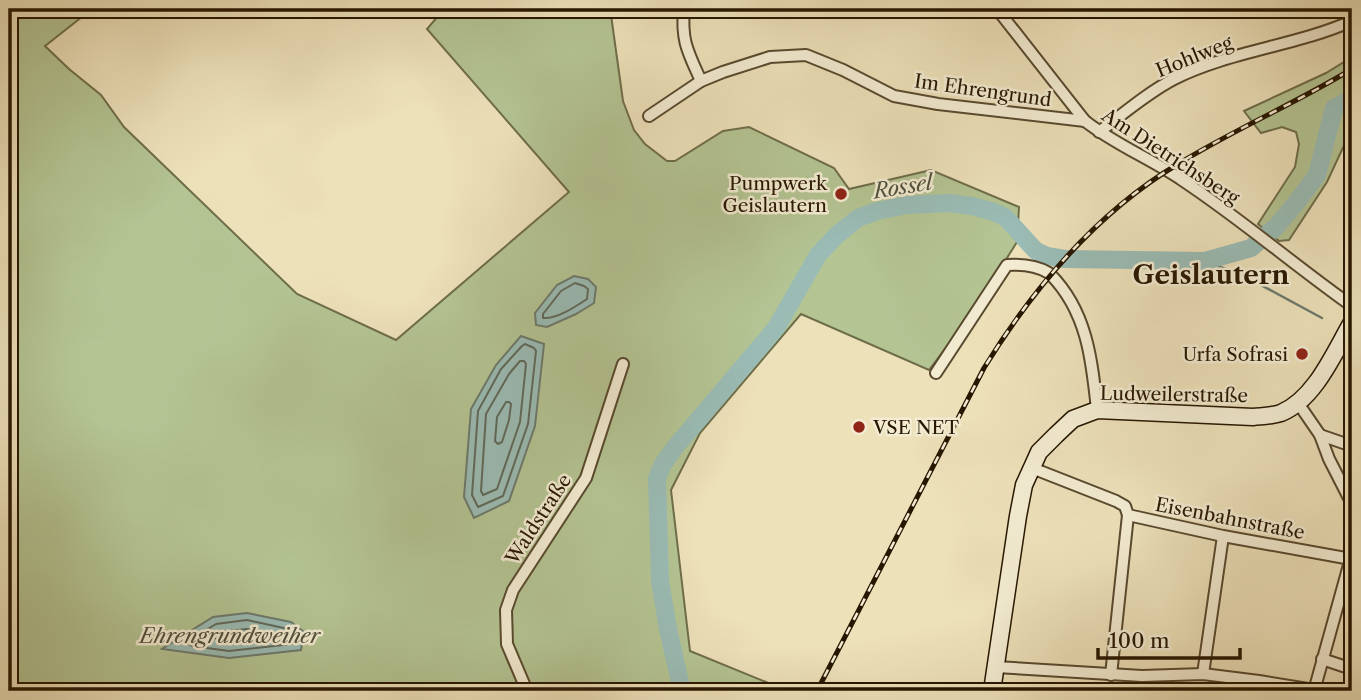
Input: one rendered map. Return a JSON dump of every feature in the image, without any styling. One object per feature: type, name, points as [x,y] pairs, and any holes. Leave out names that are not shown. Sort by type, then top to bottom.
[{"type":"main road","name":"Ludweilerstraße","points":[[992,691],[1024,485],[1039,452],[1073,419],[1097,410],[1253,417],[1278,414],[1298,403],[1315,385],[1352,322]]},
{"type":"street","points":[[684,9],[682,27],[685,45],[701,81]]},
{"type":"street","name":"Am Dietrichsberg","points":[[997,9],[1085,121],[1181,180],[1352,306]]},
{"type":"street","name":"Hohlweg","points":[[1099,132],[1173,79],[1222,60],[1352,21]]},
{"type":"street","name":"Im Ehrengrund","points":[[649,116],[701,81],[723,72],[770,57],[806,55],[894,96],[938,104],[1085,121]]},
{"type":"street","points":[[936,373],[1007,265],[1038,267],[1050,274],[1071,300],[1082,322],[1093,365],[1097,410]]},
{"type":"street","name":"Waldstraße","points":[[527,691],[507,644],[506,610],[513,590],[586,478],[623,364]]},
{"type":"street","points":[[1298,403],[1320,435],[1352,504]]},
{"type":"street","points":[[1320,435],[1352,446]]},
{"type":"street","name":"Eisenbahnstraße","points":[[1032,468],[1116,501],[1125,506],[1128,515],[1223,536],[1352,557]]},
{"type":"street","points":[[1111,675],[1128,515]]},
{"type":"street","points":[[1203,674],[1223,536]]},
{"type":"street","points":[[996,667],[1111,675],[1203,674],[1314,691],[1352,557]]},
{"type":"street","points":[[1322,659],[1352,669]]},
{"type":"green space","points":[[9,9],[92,9],[45,46],[101,95],[124,127],[297,294],[396,340],[569,192],[427,29],[444,9],[612,9],[623,101],[634,130],[645,144],[667,161],[675,161],[723,131],[749,127],[834,168],[849,189],[931,170],[1019,207],[1017,242],[973,312],[929,370],[801,314],[700,433],[671,490],[690,651],[783,689],[782,691],[9,691]]},
{"type":"green space","points":[[1352,57],[1352,136],[1346,141],[1327,182],[1289,240],[1279,241],[1258,224],[1295,167],[1299,144],[1296,132],[1282,127],[1261,133],[1244,111],[1326,73]]},
{"type":"water","points":[[574,276],[588,279],[596,287],[594,303],[547,327],[536,325],[535,313],[557,285]]},
{"type":"water","points":[[521,336],[544,344],[535,426],[509,501],[474,518],[464,497],[471,409],[496,365]]},
{"type":"water","name":"Ehrengrundweiher","points":[[247,613],[291,622],[304,632],[301,650],[229,658],[162,649],[213,617]]},
{"type":"waterway","name":"Rossel","points":[[682,691],[660,581],[657,478],[676,446],[776,328],[818,255],[837,235],[858,218],[877,211],[907,205],[949,203],[972,206],[1005,217],[1036,251],[1047,256],[1065,259],[1205,261],[1251,248],[1276,227],[1317,175],[1334,108],[1352,99]]},
{"type":"waterway","points":[[1205,261],[1246,277],[1322,318]]},
{"type":"railway","points":[[817,691],[984,368],[1024,309],[1069,254],[1120,205],[1178,164],[1352,69]]},
{"type":"place","name":"Pumpwerk Geislautern","points":[[841,194]]},
{"type":"place","name":"Urfa Sofrasi","points":[[1302,354]]},
{"type":"place","name":"VSE NET","points":[[859,427]]},
{"type":"district","name":"Geislautern","points":[[1211,275]]}]
